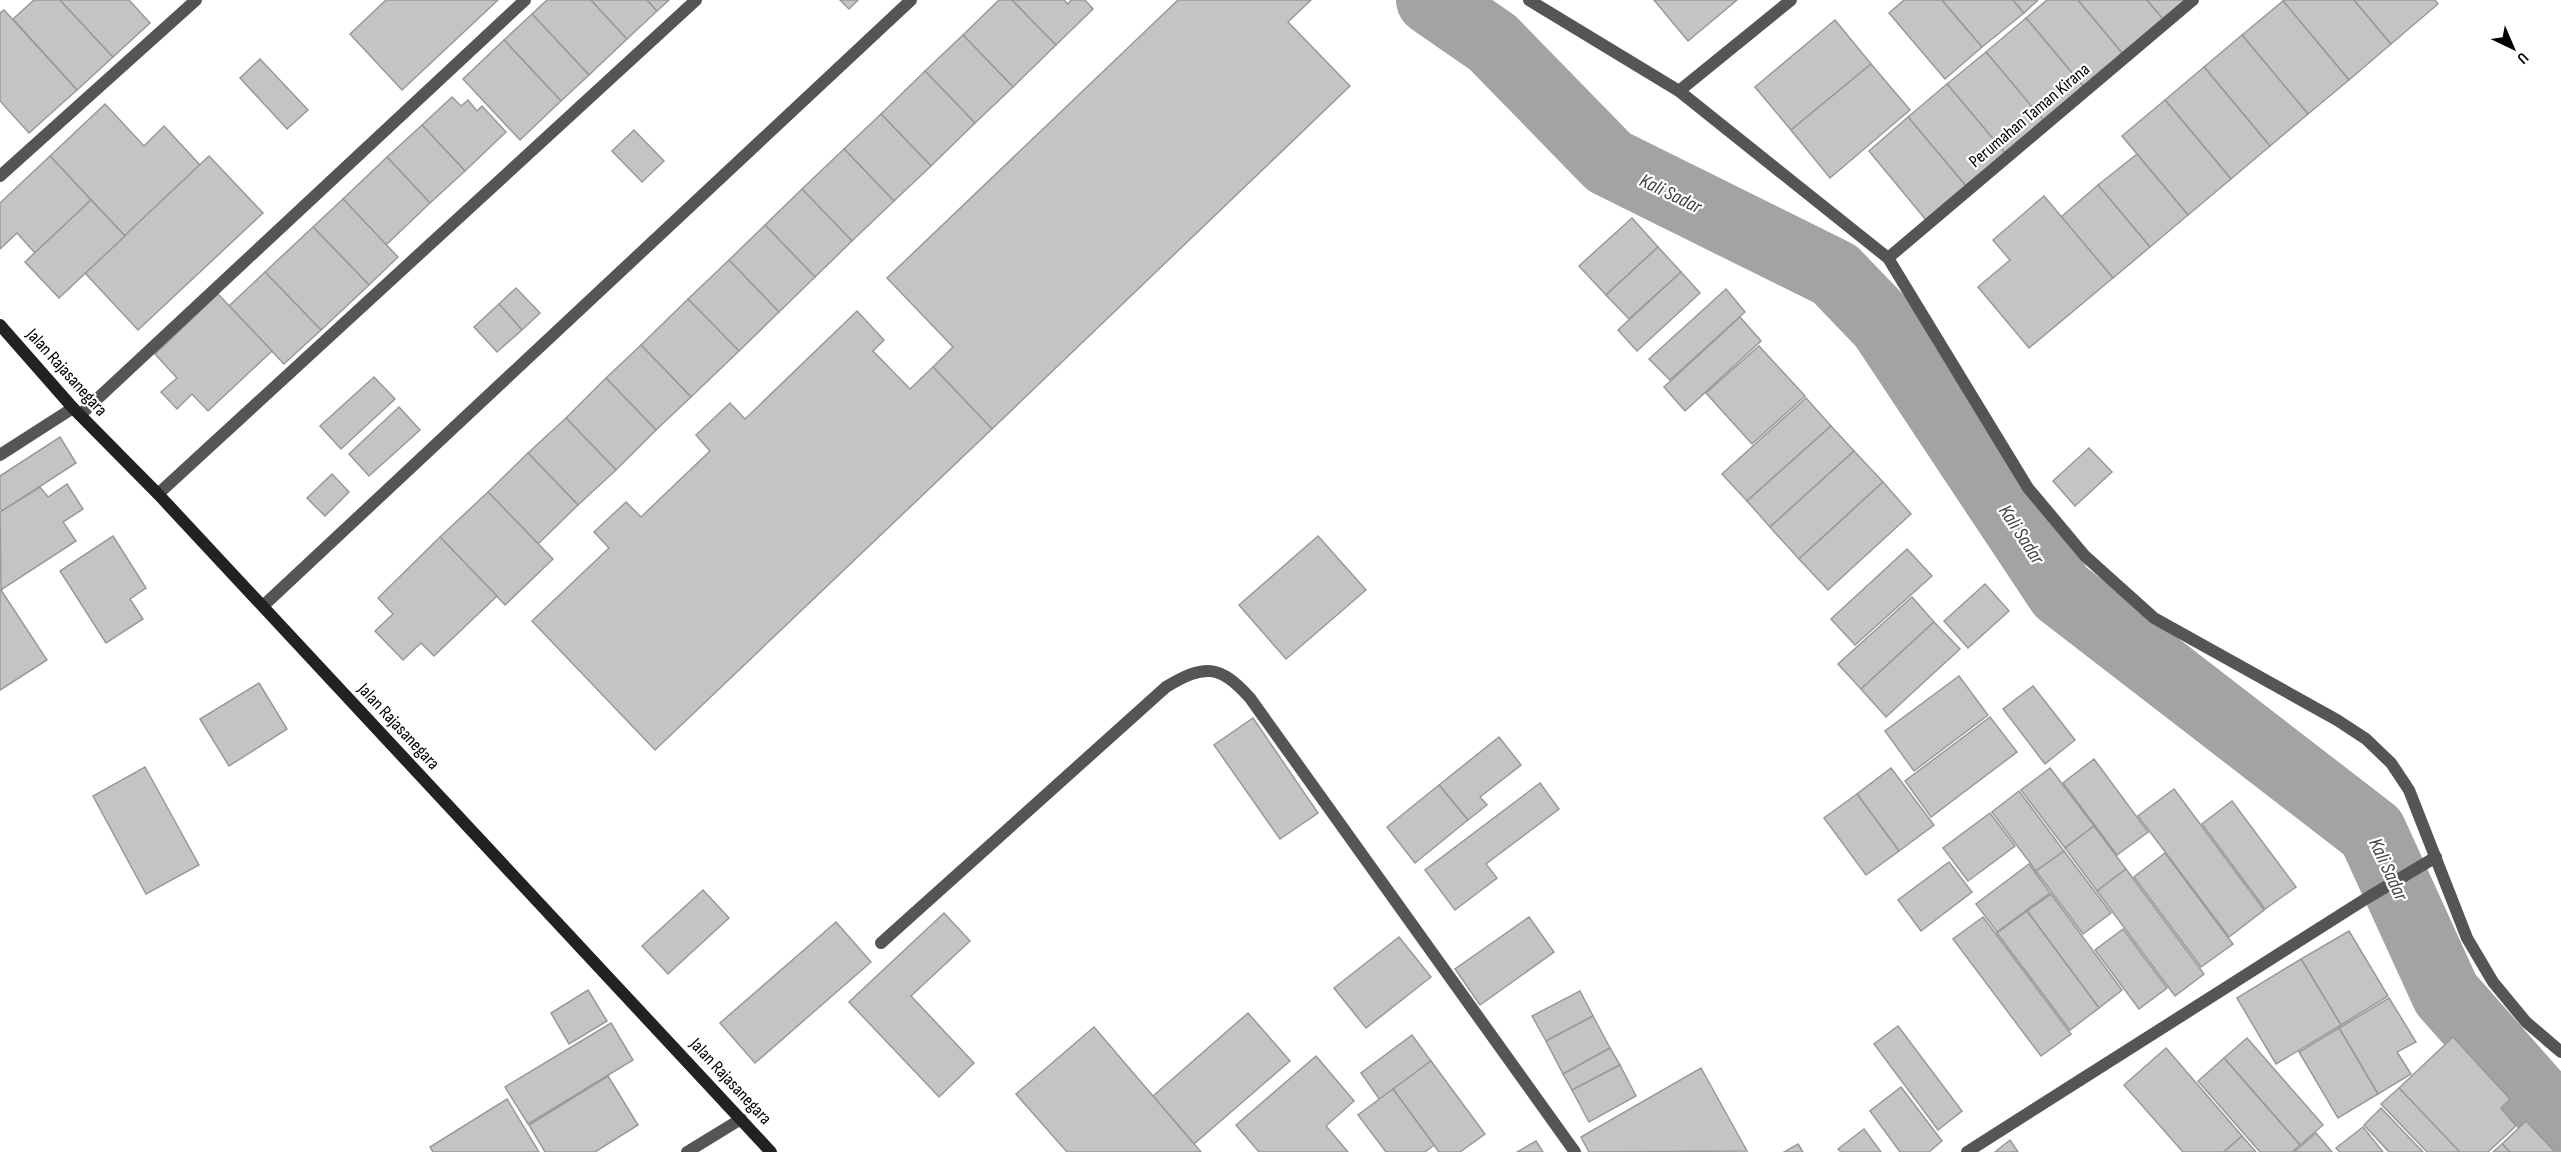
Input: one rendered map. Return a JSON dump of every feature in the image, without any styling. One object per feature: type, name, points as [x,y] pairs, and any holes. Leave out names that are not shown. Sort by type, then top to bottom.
[{"type":"street","points":[[0,176],[196,0]]},
{"type":"street","points":[[0,455],[77,411],[525,0]]},
{"type":"street","points":[[158,494],[696,0]]},
{"type":"street","points":[[263,606],[911,0]]},
{"type":"street","points":[[1529,0],[1679,92],[1888,258],[2028,488],[2085,556],[2154,618],[2337,720],[2366,739],[2391,763],[2409,790],[2468,938],[2493,982],[2526,1022],[2561,1052]]},
{"type":"street","points":[[1679,92],[1791,0]]},
{"type":"street","name":"Perumahan Taman Kirana","points":[[1888,258],[2193,0]]},
{"type":"street","name":"Jalan Rajasanegara","points":[[0,325],[77,411],[263,606],[771,1152]]},
{"type":"street","points":[[881,943],[1166,687],[1191,673],[1213,670],[1234,680],[1250,698],[1575,1152]]},
{"type":"street","points":[[1967,1152],[2367,898],[2436,857]]},
{"type":"street","points":[[687,1152],[741,1119]]},
{"type":"building","points":[[34,0],[60,0],[113,57],[77,90],[13,19]]},
{"type":"building","points":[[60,0],[129,0],[150,23],[113,57]]},
{"type":"building","points":[[386,0],[498,0],[402,90],[350,34]]},
{"type":"building","points":[[547,0],[591,0],[627,39],[589,75],[532,14]]},
{"type":"building","points":[[591,0],[647,0],[657,11],[627,39]]},
{"type":"building","points":[[647,0],[669,0],[657,11]]},
{"type":"building","points":[[840,0],[858,0],[849,9]]},
{"type":"building","points":[[999,0],[1012,0],[1056,45],[1013,87],[963,35]]},
{"type":"building","points":[[1012,0],[1064,0],[1068,4],[1071,0],[1085,0],[1093,9],[1056,45]]},
{"type":"building","points":[[1178,0],[1311,0],[1288,22],[1350,86],[992,429],[933,367],[953,347],[887,278]]},
{"type":"building","points":[[1654,0],[1737,0],[1688,41]]},
{"type":"building","points":[[1904,0],[1942,0],[1982,47],[1945,79],[1889,13]]},
{"type":"building","points":[[1942,0],[2013,0],[2024,13],[1982,47]]},
{"type":"building","points":[[2013,0],[2038,0],[2024,13]]},
{"type":"building","points":[[2047,0],[2078,0],[2123,54],[2084,87],[2026,18]]},
{"type":"building","points":[[2078,0],[2147,0],[2164,20],[2123,54]]},
{"type":"building","points":[[2147,0],[2187,0],[2164,20]]},
{"type":"building","points":[[2354,0],[2391,44],[2349,80],[2283,1]]},
{"type":"building","points":[[2354,0],[2435,0],[2438,4],[2391,44]]},
{"type":"building","points":[[2283,1],[2349,80],[2308,114],[2242,35]]},
{"type":"building","points":[[4,10],[77,90],[29,133],[0,101],[0,13]]},
{"type":"building","points":[[532,14],[589,75],[561,101],[504,40]]},
{"type":"building","points":[[2026,18],[2084,87],[2044,121],[1986,52]]},
{"type":"building","points":[[1835,20],[1871,64],[1791,130],[1755,87]]},
{"type":"building","points":[[963,35],[1013,87],[975,123],[925,71]]},
{"type":"building","points":[[2242,35],[2308,114],[2270,146],[2204,67]]},
{"type":"building","points":[[504,40],[561,101],[520,140],[463,79]]},
{"type":"building","points":[[1986,52],[2044,121],[2005,153],[1947,84]]},
{"type":"building","points":[[260,59],[308,110],[287,129],[240,78]]},
{"type":"building","points":[[1871,64],[1910,110],[1830,178],[1791,130]]},
{"type":"building","points":[[2204,67],[2270,146],[2231,179],[2165,100]]},
{"type":"building","points":[[925,71],[975,123],[931,166],[881,114]]},
{"type":"building","points":[[1947,84],[2005,153],[1966,186],[1908,117]]},
{"type":"building","points":[[452,97],[461,106],[468,100],[477,111],[482,106],[506,132],[465,171],[422,125]]},
{"type":"building","points":[[2165,100],[2231,179],[2188,215],[2122,136]]},
{"type":"building","points":[[105,104],[144,146],[164,126],[200,165],[125,236],[50,156]]},
{"type":"building","points":[[881,114],[931,166],[894,201],[844,149]]},
{"type":"building","points":[[1908,117],[1966,186],[1926,220],[1869,151]]},
{"type":"building","points":[[422,125],[465,171],[430,203],[387,157]]},
{"type":"building","points":[[634,130],[664,161],[642,182],[612,151]]},
{"type":"building","points":[[844,149],[894,201],[852,241],[802,189]]},
{"type":"building","points":[[2137,154],[2188,215],[2150,247],[2098,185]]},
{"type":"building","points":[[50,156],[91,200],[35,253],[17,233],[0,249],[0,203]]},
{"type":"building","points":[[209,156],[263,213],[138,330],[85,273]]},
{"type":"building","points":[[387,157],[430,203],[386,245],[343,199]]},
{"type":"building","points":[[2098,185],[2150,247],[2113,278],[2061,217]]},
{"type":"building","points":[[802,189],[852,241],[815,277],[765,225]]},
{"type":"building","points":[[2044,196],[2113,278],[2029,348],[1978,287],[2010,260],[1993,240]]},
{"type":"building","points":[[343,199],[398,257],[369,285],[313,227]]},
{"type":"building","points":[[91,200],[125,236],[59,298],[25,262]]},
{"type":"building","points":[[1632,218],[1658,247],[1606,295],[1579,266]]},
{"type":"building","points":[[765,225],[815,277],[779,312],[729,260]]},
{"type":"building","points":[[313,227],[369,285],[321,330],[265,272]]},
{"type":"building","points":[[1658,247],[1681,272],[1629,319],[1606,295]]},
{"type":"building","points":[[729,260],[779,312],[739,351],[688,299]]},
{"type":"building","points":[[265,272],[321,330],[284,364],[229,306]]},
{"type":"building","points":[[1681,272],[1700,293],[1637,351],[1618,330]]},
{"type":"building","points":[[516,288],[540,313],[522,330],[499,304]]},
{"type":"building","points":[[1726,289],[1745,312],[1670,380],[1649,359]]},
{"type":"building","points":[[218,294],[272,351],[208,411],[192,394],[177,409],[161,392],[177,378],[155,354]]},
{"type":"building","points":[[688,299],[739,351],[691,397],[641,345]]},
{"type":"building","points":[[499,304],[522,330],[497,352],[474,327]]},
{"type":"building","points":[[857,311],[884,340],[873,351],[910,389],[933,367],[992,429],[655,750],[532,621],[609,548],[594,532],[626,502],[641,517],[710,451],[696,435],[730,403],[745,419]]},
{"type":"building","points":[[1740,317],[1761,341],[1685,411],[1664,387]]},
{"type":"building","points":[[641,345],[691,397],[656,430],[606,378]]},
{"type":"building","points":[[1759,346],[1805,396],[1752,444],[1706,393]]},
{"type":"building","points":[[374,377],[395,399],[341,449],[320,426]]},
{"type":"building","points":[[606,378],[656,430],[616,470],[566,418]]},
{"type":"building","points":[[1806,398],[1831,426],[1747,501],[1722,474]]},
{"type":"building","points":[[399,407],[420,430],[369,476],[349,454]]},
{"type":"building","points":[[566,418],[616,470],[578,505],[528,453]]},
{"type":"building","points":[[1831,426],[1854,451],[1770,527],[1747,501]]},
{"type":"building","points":[[60,437],[76,463],[2,511],[0,508],[0,476]]},
{"type":"building","points":[[2089,448],[2112,472],[2075,506],[2053,481]]},
{"type":"building","points":[[1854,451],[1883,482],[1799,559],[1770,527]]},
{"type":"building","points":[[528,453],[578,505],[538,544],[488,492]]},
{"type":"building","points":[[332,474],[349,492],[325,516],[307,498]]},
{"type":"building","points":[[1883,482],[1911,514],[1828,590],[1799,559]]},
{"type":"building","points":[[67,484],[83,509],[63,522],[76,541],[1,590],[0,512],[40,487],[48,497]]},
{"type":"building","points":[[488,492],[553,559],[505,605],[440,537]]},
{"type":"building","points":[[113,536],[146,588],[130,599],[143,619],[106,643],[60,571]]},
{"type":"building","points":[[1318,536],[1366,590],[1286,659],[1239,605]]},
{"type":"building","points":[[440,537],[497,596],[434,656],[421,643],[403,660],[375,631],[393,614],[378,598]]},
{"type":"building","points":[[1907,549],[1932,576],[1855,645],[1831,619]]},
{"type":"building","points":[[1985,584],[2009,611],[1968,648],[1944,621]]},
{"type":"building","points":[[0,591],[47,660],[0,690]]},
{"type":"building","points":[[1912,597],[1934,622],[1861,689],[1838,664]]},
{"type":"building","points":[[1934,622],[1960,649],[1886,717],[1861,689]]},
{"type":"building","points":[[1959,676],[1988,715],[1914,771],[1885,731]]},
{"type":"building","points":[[259,683],[287,729],[229,766],[200,719]]},
{"type":"building","points":[[2033,686],[2075,740],[2045,764],[2003,709]]},
{"type":"building","points":[[1990,717],[2017,752],[1931,817],[1905,781]]},
{"type":"building","points":[[1253,718],[1318,813],[1280,839],[1214,745]]},
{"type":"building","points":[[1499,737],[1521,765],[1480,797],[1487,805],[1468,820],[1439,785]]},
{"type":"building","points":[[2094,759],[2148,832],[2117,855],[2063,783]]},
{"type":"building","points":[[145,767],[199,865],[146,894],[93,796]]},
{"type":"building","points":[[1891,768],[1934,825],[1899,851],[1857,794]]},
{"type":"building","points":[[2050,768],[2094,826],[2065,848],[2021,790]]},
{"type":"building","points":[[1540,783],[1559,809],[1486,864],[1497,878],[1455,910],[1425,870]]},
{"type":"building","points":[[1439,785],[1468,820],[1415,863],[1387,827]]},
{"type":"building","points":[[2174,789],[2264,910],[2229,937],[2138,816]]},
{"type":"building","points":[[2019,791],[2064,851],[2036,871],[1992,812]]},
{"type":"building","points":[[1857,794],[1899,851],[1866,875],[1824,818]]},
{"type":"building","points":[[2232,801],[2296,887],[2265,909],[2202,824]]},
{"type":"building","points":[[1990,813],[2015,846],[1968,881],[1943,848]]},
{"type":"building","points":[[2094,826],[2126,869],[2097,891],[2065,848]]},
{"type":"building","points":[[2064,851],[2111,913],[2083,934],[2036,871]]},
{"type":"building","points":[[2165,853],[2233,944],[2201,967],[2134,877]]},
{"type":"building","points":[[1949,862],[1972,892],[1921,931],[1898,900]]},
{"type":"building","points":[[2029,864],[2050,893],[1997,932],[1976,904]]},
{"type":"building","points":[[2126,869],[2204,974],[2175,996],[2097,891]]},
{"type":"building","points":[[703,890],[729,918],[668,974],[642,946]]},
{"type":"building","points":[[2051,894],[2122,990],[2099,1008],[2027,911]]},
{"type":"building","points":[[2027,911],[2099,1008],[2070,1030],[1997,933]]},
{"type":"building","points":[[944,913],[970,941],[911,996],[974,1063],[939,1097],[849,1002]]},
{"type":"building","points":[[1529,917],[1554,952],[1480,1005],[1455,969]]},
{"type":"building","points":[[1983,917],[2071,1034],[2041,1056],[1953,939]]},
{"type":"building","points":[[836,922],[871,962],[755,1063],[720,1023]]},
{"type":"building","points":[[2123,929],[2167,988],[2139,1009],[2095,950]]},
{"type":"building","points":[[2349,931],[2388,996],[2341,1025],[2301,959]]},
{"type":"building","points":[[1399,937],[1431,977],[1366,1028],[1334,988]]},
{"type":"building","points":[[2301,959],[2341,1025],[2276,1064],[2237,998]]},
{"type":"building","points":[[588,990],[607,1021],[569,1044],[551,1013]]},
{"type":"building","points":[[1580,991],[1593,1016],[1546,1041],[1532,1016]]},
{"type":"building","points":[[2389,998],[2416,1042],[2397,1052],[2411,1074],[2378,1094],[2339,1028]]},
{"type":"building","points":[[1248,1013],[1290,1061],[1194,1144],[1153,1096]]},
{"type":"building","points":[[1593,1016],[1610,1048],[1563,1074],[1546,1041]]},
{"type":"building","points":[[611,1023],[633,1060],[528,1124],[505,1087]]},
{"type":"building","points":[[1898,1026],[1962,1111],[1938,1130],[1874,1044]]},
{"type":"building","points":[[1094,1027],[1201,1152],[1067,1152],[1016,1094]]},
{"type":"building","points":[[2339,1028],[2378,1094],[2338,1118],[2299,1052]]},
{"type":"building","points":[[1412,1035],[1431,1061],[1380,1100],[1361,1073]]},
{"type":"building","points":[[2453,1037],[2510,1099],[2501,1108],[2516,1126],[2488,1152],[2459,1152],[2399,1088]]},
{"type":"building","points":[[2247,1038],[2323,1125],[2300,1145],[2224,1058]]},
{"type":"building","points":[[1610,1048],[1620,1065],[1572,1090],[1563,1074]]},
{"type":"building","points":[[2166,1048],[2242,1136],[2224,1152],[2183,1152],[2124,1085]]},
{"type":"building","points":[[1316,1056],[1354,1101],[1326,1126],[1348,1152],[1259,1152],[1236,1125]]},
{"type":"building","points":[[2224,1058],[2300,1145],[2292,1152],[2260,1152],[2198,1081]]},
{"type":"building","points":[[1431,1061],[1485,1134],[1460,1152],[1439,1152],[1393,1089]]},
{"type":"building","points":[[1620,1065],[1636,1096],[1589,1122],[1572,1090]]},
{"type":"building","points":[[1701,1068],[1747,1151],[1589,1152],[1581,1137]]},
{"type":"building","points":[[608,1076],[638,1125],[595,1152],[545,1152],[529,1125]]},
{"type":"building","points":[[1901,1087],[1942,1141],[1929,1152],[1900,1152],[1870,1111]]},
{"type":"building","points":[[2399,1088],[2458,1152],[2427,1152],[2381,1104]]},
{"type":"building","points":[[1393,1089],[1434,1145],[1425,1152],[1386,1152],[1358,1115]]},
{"type":"building","points":[[507,1099],[539,1152],[433,1152],[430,1147]]},
{"type":"building","points":[[2381,1108],[2423,1152],[2389,1152],[2364,1125]]},
{"type":"building","points":[[2526,1121],[2555,1152],[2510,1152],[2502,1144]]},
{"type":"building","points":[[2363,1127],[2383,1152],[2340,1152],[2336,1148]]},
{"type":"building","points":[[1864,1129],[1881,1152],[1841,1152],[1838,1149]]},
{"type":"building","points":[[2316,1133],[2332,1152],[2294,1152]]},
{"type":"building","points":[[2242,1136],[2256,1152],[2224,1152]]},
{"type":"building","points":[[2010,1140],[2018,1152],[1995,1152]]},
{"type":"building","points":[[1536,1141],[1543,1152],[1517,1152]]},
{"type":"building","points":[[1798,1144],[1803,1152],[1784,1152]]},
{"type":"building","points":[[2502,1144],[2510,1152],[2493,1152]]},
{"type":"waterway","name":"Kali Sadar","points":[[1431,0],[1493,43],[1609,162],[1835,274],[1883,324],[2061,592],[2372,832],[2446,994],[2561,1124]]}]
